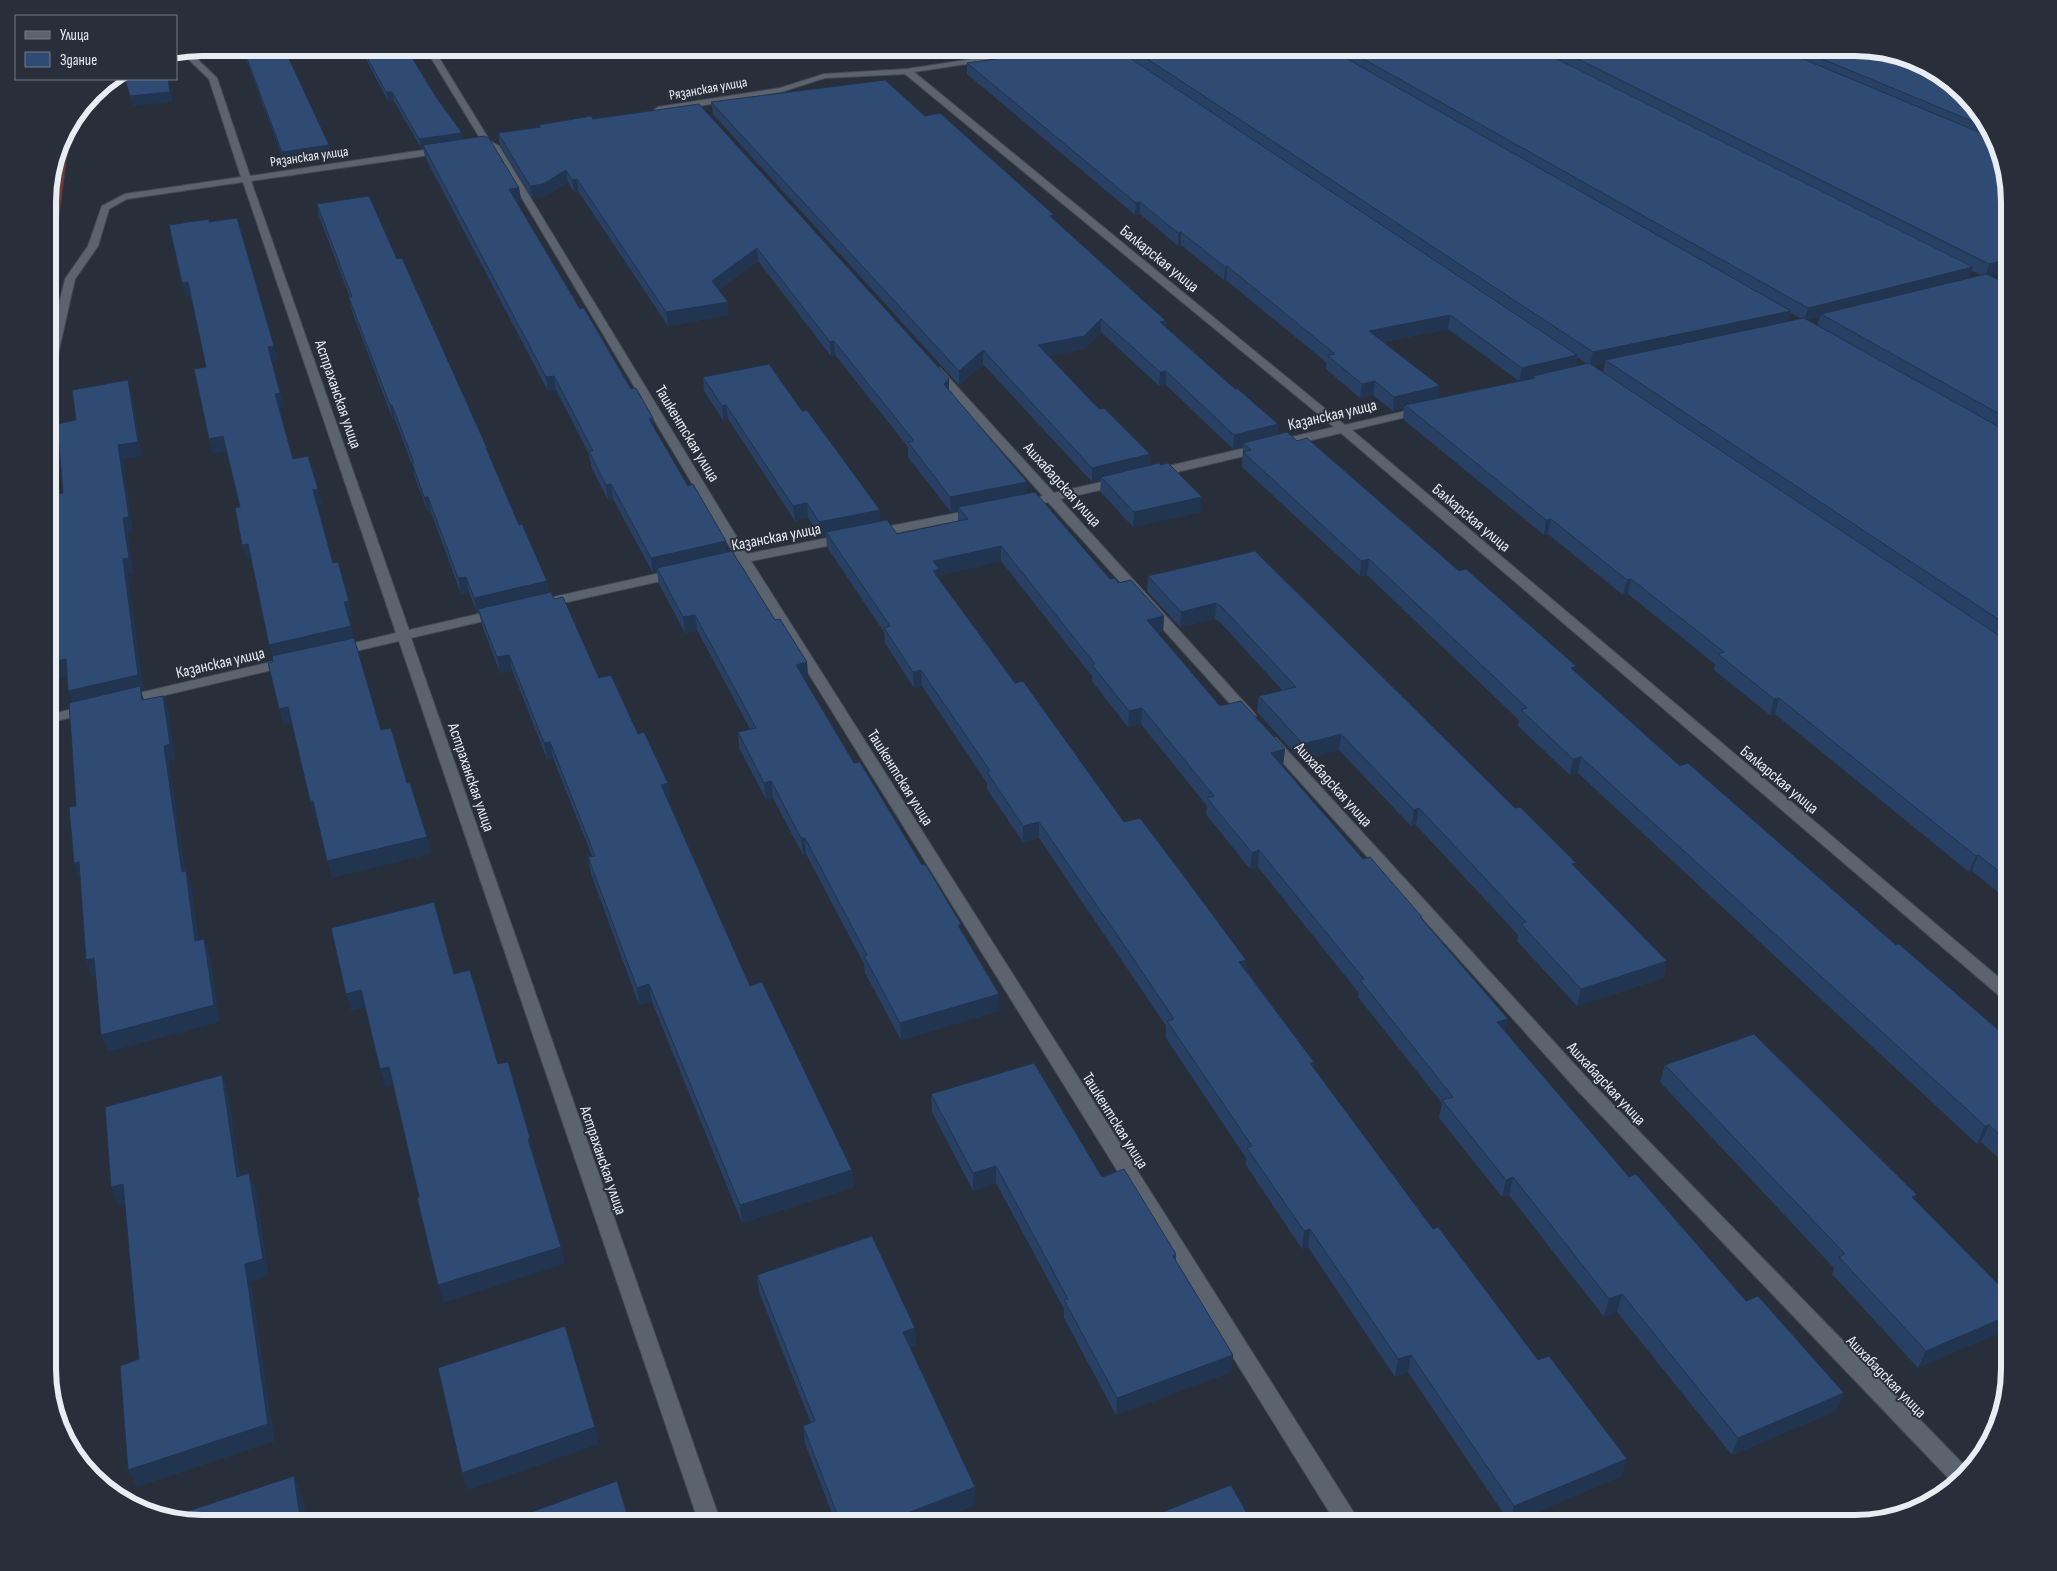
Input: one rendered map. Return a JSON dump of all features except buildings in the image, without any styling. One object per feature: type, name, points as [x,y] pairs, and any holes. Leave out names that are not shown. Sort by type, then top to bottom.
[{"type":"street","name":"Ташкентская улица","points":[[433,56],[482,144],[495,146],[743,558],[1342,1515]]},
{"type":"street","name":"Рязанская улица","points":[[648,112],[781,90],[824,76],[907,71],[1005,56]]},
{"type":"street","name":"Астраханская улица","points":[[189,57],[213,78],[246,179],[707,1515]]},
{"type":"street","name":"Балкарская улица","points":[[907,71],[1342,428],[2001,987]]},
{"type":"street","points":[[696,103],[709,118]]},
{"type":"street","points":[[482,144],[506,140]]},
{"type":"street","name":"Рязанская улица","points":[[57,334],[70,279],[94,246],[105,208],[125,197],[458,148]]},
{"type":"street","name":"Ашхабадская улица","points":[[926,359],[1582,1084],[1957,1473]]},
{"type":"street","name":"Казанская улица","points":[[1148,475],[1436,407]]},
{"type":"street","points":[[1013,506],[1129,480]]},
{"type":"street","name":"Казанская улица","points":[[530,607],[743,558],[993,509]]},
{"type":"street","points":[[327,653],[511,611]]},
{"type":"street","name":"Казанская улица","points":[[57,717],[298,660]]},
{"type":"shaded area","points":[[69,142],[57,235],[57,183]]}]
